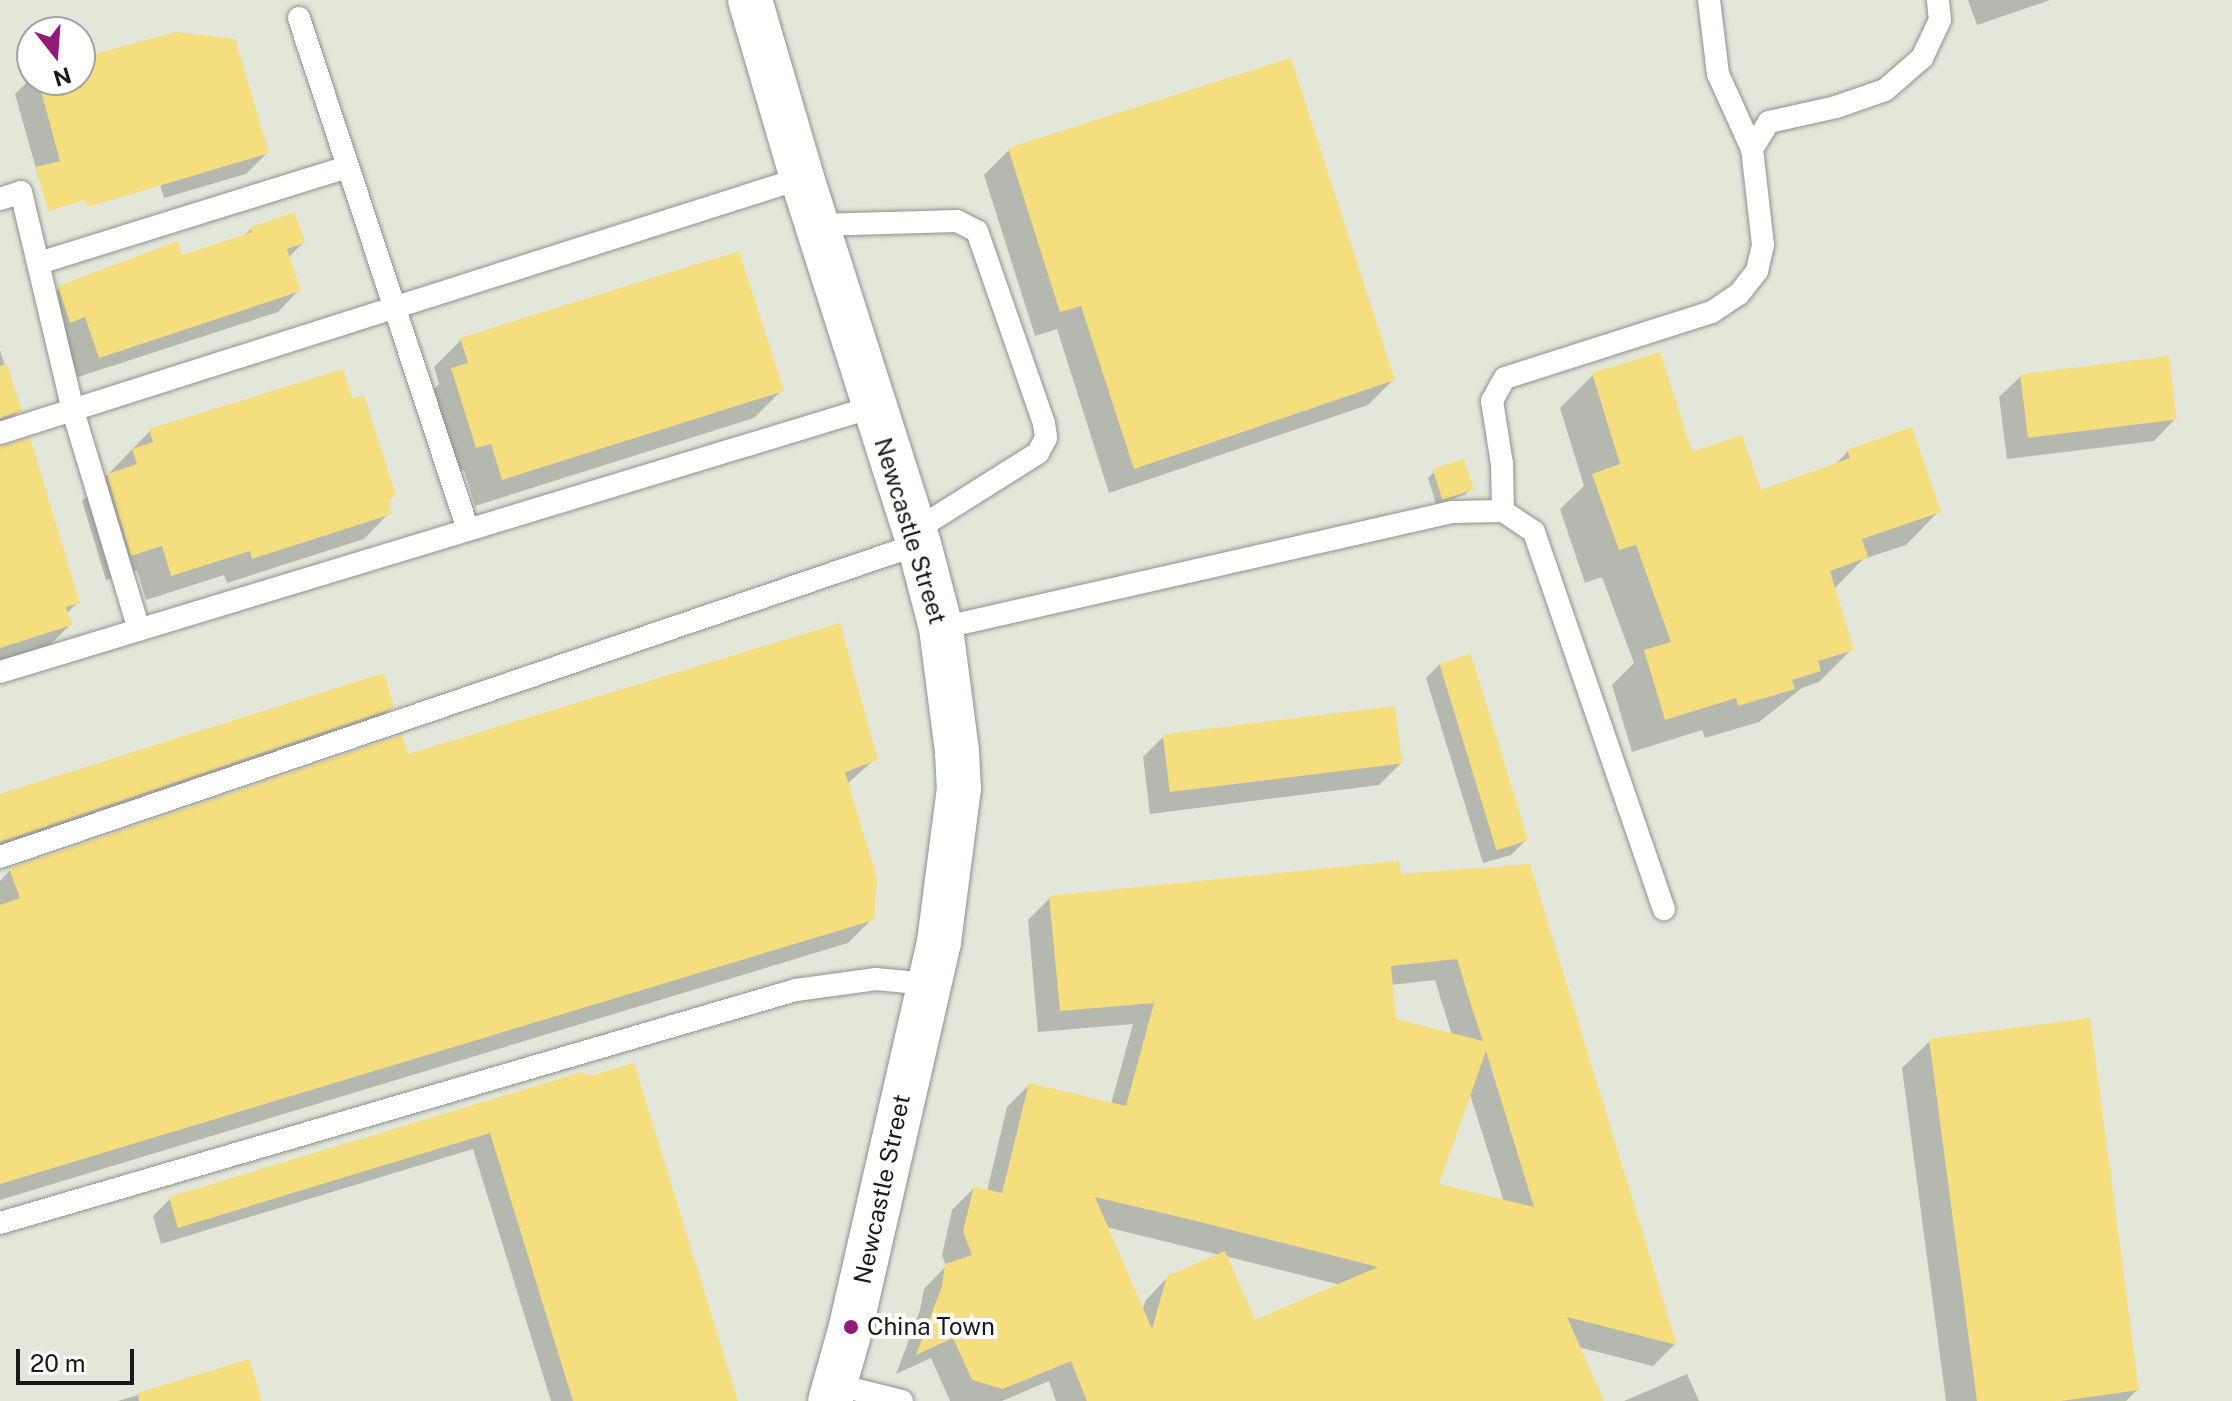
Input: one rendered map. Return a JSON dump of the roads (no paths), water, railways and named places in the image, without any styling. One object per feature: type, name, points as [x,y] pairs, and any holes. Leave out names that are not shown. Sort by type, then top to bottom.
[{"type":"street","name":"Newcastle Street","points":[[750,0],[802,178],[916,537],[941,628],[959,788],[939,942],[851,1327],[832,1392]]},
{"type":"lane","points":[[1503,511],[1502,464],[1492,401],[1505,378],[1537,365],[1712,312],[1739,294],[1757,271],[1763,245],[1752,149],[1718,74],[1709,0]]},
{"type":"lane","points":[[1752,149],[1769,122],[1836,107],[1885,90],[1922,58],[1940,20],[1938,0]]},
{"type":"lane","points":[[299,18],[468,530]]},
{"type":"lane","points":[[39,263],[347,167]]},
{"type":"lane","points":[[0,433],[802,178]]},
{"type":"lane","points":[[0,199],[21,192],[73,411],[139,629]]},
{"type":"lane","points":[[0,857],[916,537],[1038,453],[1046,438],[1044,423],[977,231],[957,221],[817,225]]},
{"type":"lane","points":[[0,672],[873,407]]},
{"type":"lane","points":[[941,628],[1452,512],[1503,511],[1534,532],[1664,909]]},
{"type":"lane","points":[[0,1223],[796,990],[876,979],[928,984]]},
{"type":"lane","points":[[832,1392],[902,1401]]},
{"type":"place","name":"China Town","points":[[851,1327]]}]
